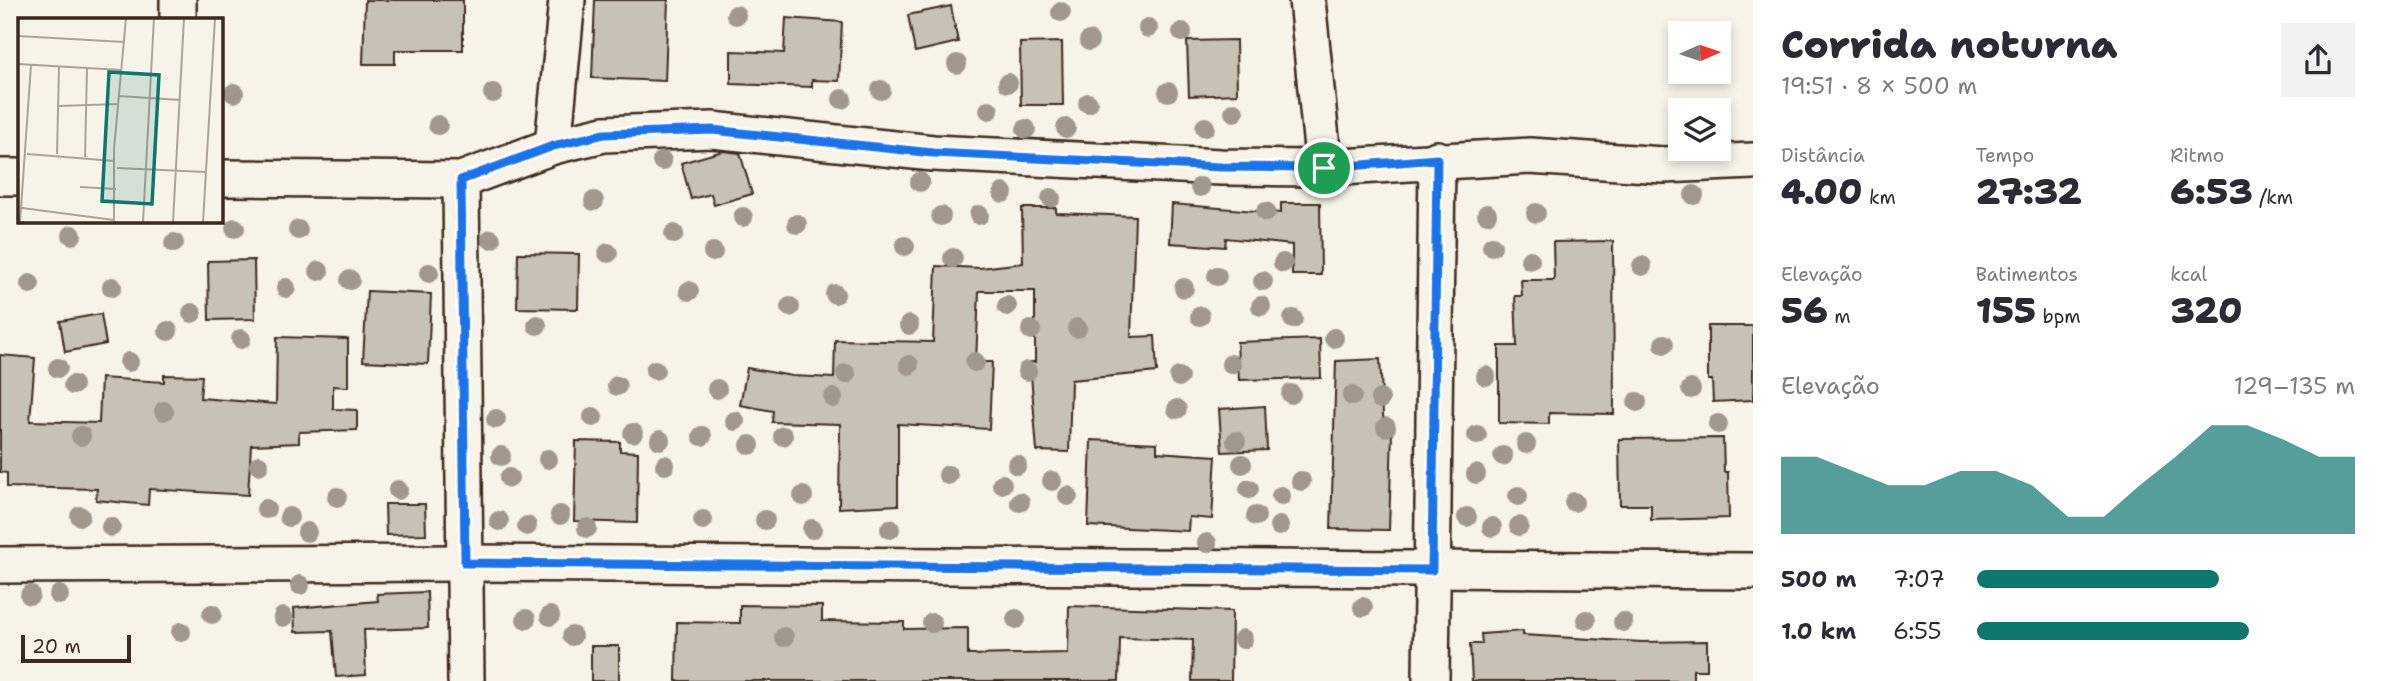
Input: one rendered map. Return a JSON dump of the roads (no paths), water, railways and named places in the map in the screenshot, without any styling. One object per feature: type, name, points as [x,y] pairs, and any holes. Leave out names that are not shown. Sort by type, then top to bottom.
[{"type":"street","points":[[178,0],[178,18]]},
{"type":"street","points":[[553,146],[567,0]]},
{"type":"street","points":[[1307,0],[1324,168]]},
{"type":"street","points":[[222,178],[461,180],[553,146],[604,134],[712,130],[933,153],[1221,167],[1324,168],[1437,159],[1530,156],[1663,165],[1753,161]]},
{"type":"street","points":[[1431,681],[1437,159]]},
{"type":"street","points":[[0,177],[18,177]]},
{"type":"street","points":[[461,180],[466,681]]},
{"type":"street","points":[[0,565],[465,563],[1753,571]]}]
